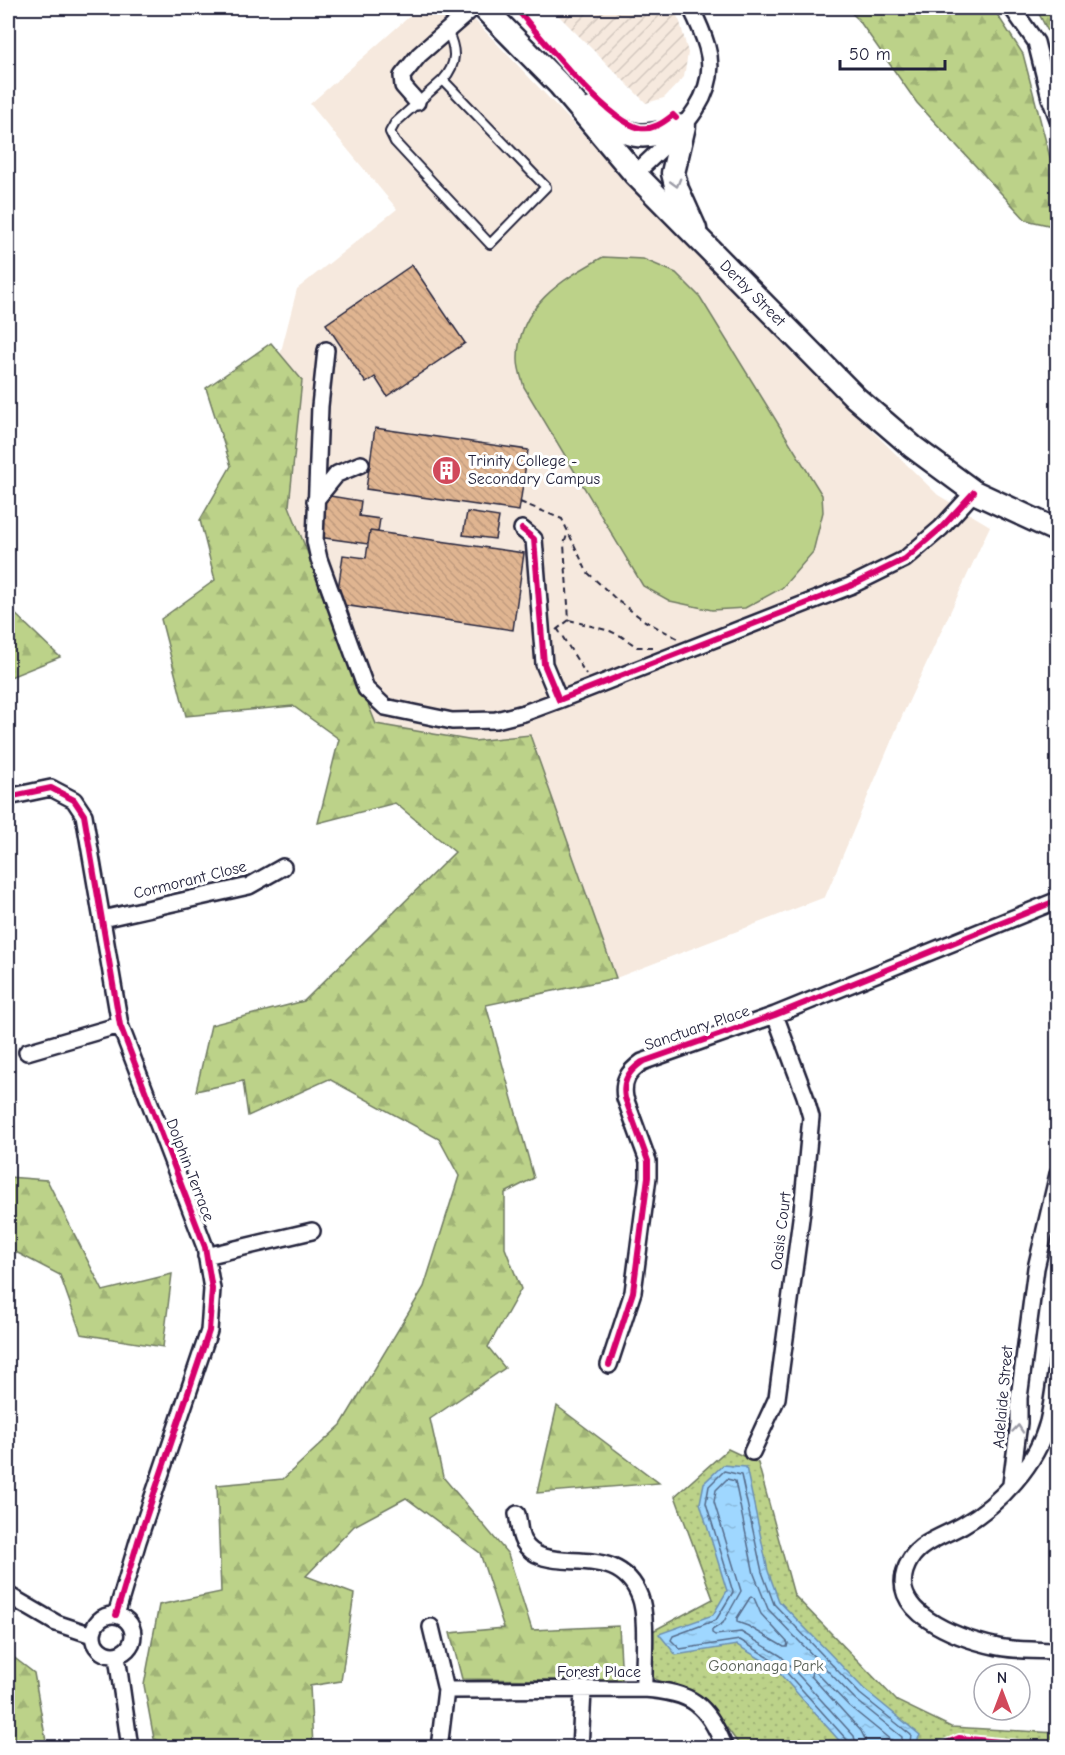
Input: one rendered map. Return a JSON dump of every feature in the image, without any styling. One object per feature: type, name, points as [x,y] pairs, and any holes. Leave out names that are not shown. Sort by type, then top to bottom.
[{"type":"main road","name":"Derby Street","points":[[484,8],[559,84],[635,174],[856,398],[914,447],[974,492],[1058,531]]},
{"type":"main road","points":[[559,84],[628,134],[646,136],[684,126],[673,173],[677,189],[702,244]]},
{"type":"street","points":[[417,102],[403,86],[402,76],[419,55],[473,8]]},
{"type":"street","points":[[635,174],[684,126],[704,98],[709,80],[708,49],[691,8]]},
{"type":"street","points":[[1012,8],[1036,42],[1050,98],[1058,118]]},
{"type":"street","points":[[326,350],[320,406],[315,541],[319,559],[366,689],[385,707],[452,721],[496,720],[524,713],[850,586],[906,559],[941,528],[974,492]]},
{"type":"street","points":[[315,501],[337,474],[361,464]]},
{"type":"street","points":[[522,529],[534,539],[544,664],[559,700]]},
{"type":"street","name":"Dolphin Terrace","points":[[8,797],[51,788],[74,800],[84,815],[120,1025],[205,1247],[212,1289],[208,1330],[116,1615]]},
{"type":"street","name":"Cormorant Close","points":[[102,919],[249,886],[283,867]]},
{"type":"street","name":"Sanctuary Place","points":[[609,1365],[633,1292],[648,1177],[648,1161],[625,1098],[627,1075],[642,1062],[775,1015],[1058,900]]},
{"type":"street","name":"Oasis Court","points":[[752,1452],[773,1409],[779,1389],[802,1211],[811,1117],[809,1105],[775,1015]]},
{"type":"street","points":[[27,1052],[120,1025]]},
{"type":"street","name":"Adelaide Street","points":[[1010,1487],[1036,1268],[1058,1174]]},
{"type":"street","points":[[206,1256],[312,1231]]},
{"type":"street","name":"Adelaide Street","points":[[1010,1487],[1033,1454],[1047,1423],[1058,1359]]},
{"type":"street","points":[[1010,1487],[991,1507],[914,1553],[904,1575],[907,1598],[922,1616],[968,1637],[998,1647],[1058,1651]]},
{"type":"street","points":[[517,1514],[522,1539],[530,1551],[540,1556],[605,1564],[623,1573],[637,1589],[643,1613],[644,1689]]},
{"type":"street","points":[[8,1595],[56,1623],[92,1635]]},
{"type":"street","points":[[116,1615],[129,1622],[134,1635],[129,1648],[117,1656],[97,1649],[92,1635],[93,1628],[102,1618],[116,1615]]},
{"type":"street","points":[[432,1627],[446,1690],[439,1748]]},
{"type":"street","points":[[117,1656],[130,1748]]},
{"type":"street","name":"Forest Place","points":[[446,1690],[644,1689],[670,1692],[683,1695],[697,1703],[715,1725],[726,1748]]},
{"type":"street","points":[[580,1748],[583,1691]]},
{"type":"lane","points":[[443,80],[546,187],[490,244],[395,142],[390,132],[395,123],[452,71],[455,47],[447,30]]},
{"type":"path","points":[[520,502],[562,519],[587,572],[618,602],[645,621],[673,634],[678,639],[668,642]]},
{"type":"path","points":[[567,532],[564,544],[568,620]]},
{"type":"path","points":[[554,632],[568,620]]},
{"type":"path","points":[[568,620],[610,631],[637,647],[658,646]]},
{"type":"path","points":[[554,624],[594,687]]},
{"type":"shaded area","points":[[419,8],[463,8],[793,354],[938,495],[990,526],[902,716],[825,897],[616,978],[357,725],[255,453],[297,289],[397,209],[310,104]]},
{"type":"shaded area","points":[[551,8],[673,8],[680,22],[688,53],[684,77],[664,98],[646,103]]},
{"type":"green space","points":[[846,8],[993,8],[1023,54],[1052,165],[1057,167],[1057,227],[1026,220],[917,103],[858,19]]},
{"type":"green space","points":[[1036,8],[1057,8],[1057,49]]},
{"type":"green space","points":[[603,257],[643,259],[676,273],[700,297],[822,495],[823,512],[813,552],[782,588],[745,608],[712,610],[670,601],[643,586],[524,387],[518,363],[520,341],[525,324],[545,297],[558,285]]},
{"type":"green space","points":[[271,343],[302,380],[289,506],[376,724],[474,741],[530,735],[616,978],[486,1005],[534,1178],[505,1193],[505,1248],[521,1289],[488,1347],[505,1368],[430,1419],[443,1477],[508,1554],[532,1630],[619,1626],[622,1681],[462,1679],[450,1633],[504,1628],[480,1553],[406,1498],[354,1526],[306,1576],[354,1594],[341,1681],[310,1686],[313,1747],[189,1747],[154,1739],[144,1685],[159,1605],[221,1592],[217,1485],[283,1479],[341,1425],[424,1287],[459,1176],[439,1139],[329,1079],[248,1116],[243,1081],[196,1091],[211,1025],[304,1001],[455,852],[395,803],[318,823],[339,739],[293,706],[186,716],[161,619],[215,580],[200,520],[231,466],[206,388]]},
{"type":"green space","points":[[8,607],[60,657],[8,678]]},
{"type":"green space","points":[[8,1177],[47,1180],[103,1291],[172,1274],[163,1347],[81,1334],[60,1275],[8,1248]]},
{"type":"green space","points":[[557,1406],[659,1483],[537,1493]]},
{"type":"green space","name":"Goonanaga Park","points":[[728,1449],[758,1463],[794,1595],[897,1701],[951,1727],[1057,1733],[1057,1747],[741,1747],[716,1713],[699,1695],[656,1680],[651,1676],[651,1632],[713,1599],[675,1496]]},
{"type":"green space","points":[[8,1653],[34,1673],[47,1747],[8,1747]]},
{"type":"water","points":[[723,1465],[746,1467],[768,1571],[779,1601],[864,1689],[920,1735],[914,1747],[845,1747],[774,1667],[737,1645],[676,1655],[659,1634],[713,1615],[727,1591],[700,1503],[704,1483]]},
{"type":"water","points":[[959,1738],[1029,1745],[1057,1745],[1057,1747],[935,1747]]},
{"type":"building","points":[[412,265],[465,343],[387,396],[375,377],[366,383],[326,324]]},
{"type":"building","name":"Trinity College - Secondary Campus","points":[[375,428],[528,450],[519,511],[366,489]]},
{"type":"building","points":[[324,495],[361,501],[359,516],[380,519],[378,532],[370,531],[368,544],[318,537]]},
{"type":"building","points":[[467,512],[499,517],[495,539],[463,535]]},
{"type":"building","points":[[370,531],[524,553],[513,630],[336,604],[343,555],[366,558]]},
{"type":"cycle path","points":[[516,8],[574,76],[610,111],[640,128],[658,125],[673,115],[676,118]]},
{"type":"cycle path","points":[[522,529],[534,539],[544,664],[559,700],[850,586],[905,559],[941,528],[974,492]]},
{"type":"cycle path","points":[[8,797],[51,788],[74,800],[84,815],[120,1025],[205,1247],[212,1289],[209,1331],[138,1541],[116,1615]]},
{"type":"cycle path","points":[[609,1365],[633,1292],[648,1177],[648,1161],[624,1092],[625,1082],[633,1069],[642,1062],[775,1015],[1058,900]]},
{"type":"cycle path","points":[[935,1748],[959,1738],[1029,1745],[1058,1745]]},
{"type":"place","name":"Trinity College - Secondary Campus","points":[[447,470]]}]
